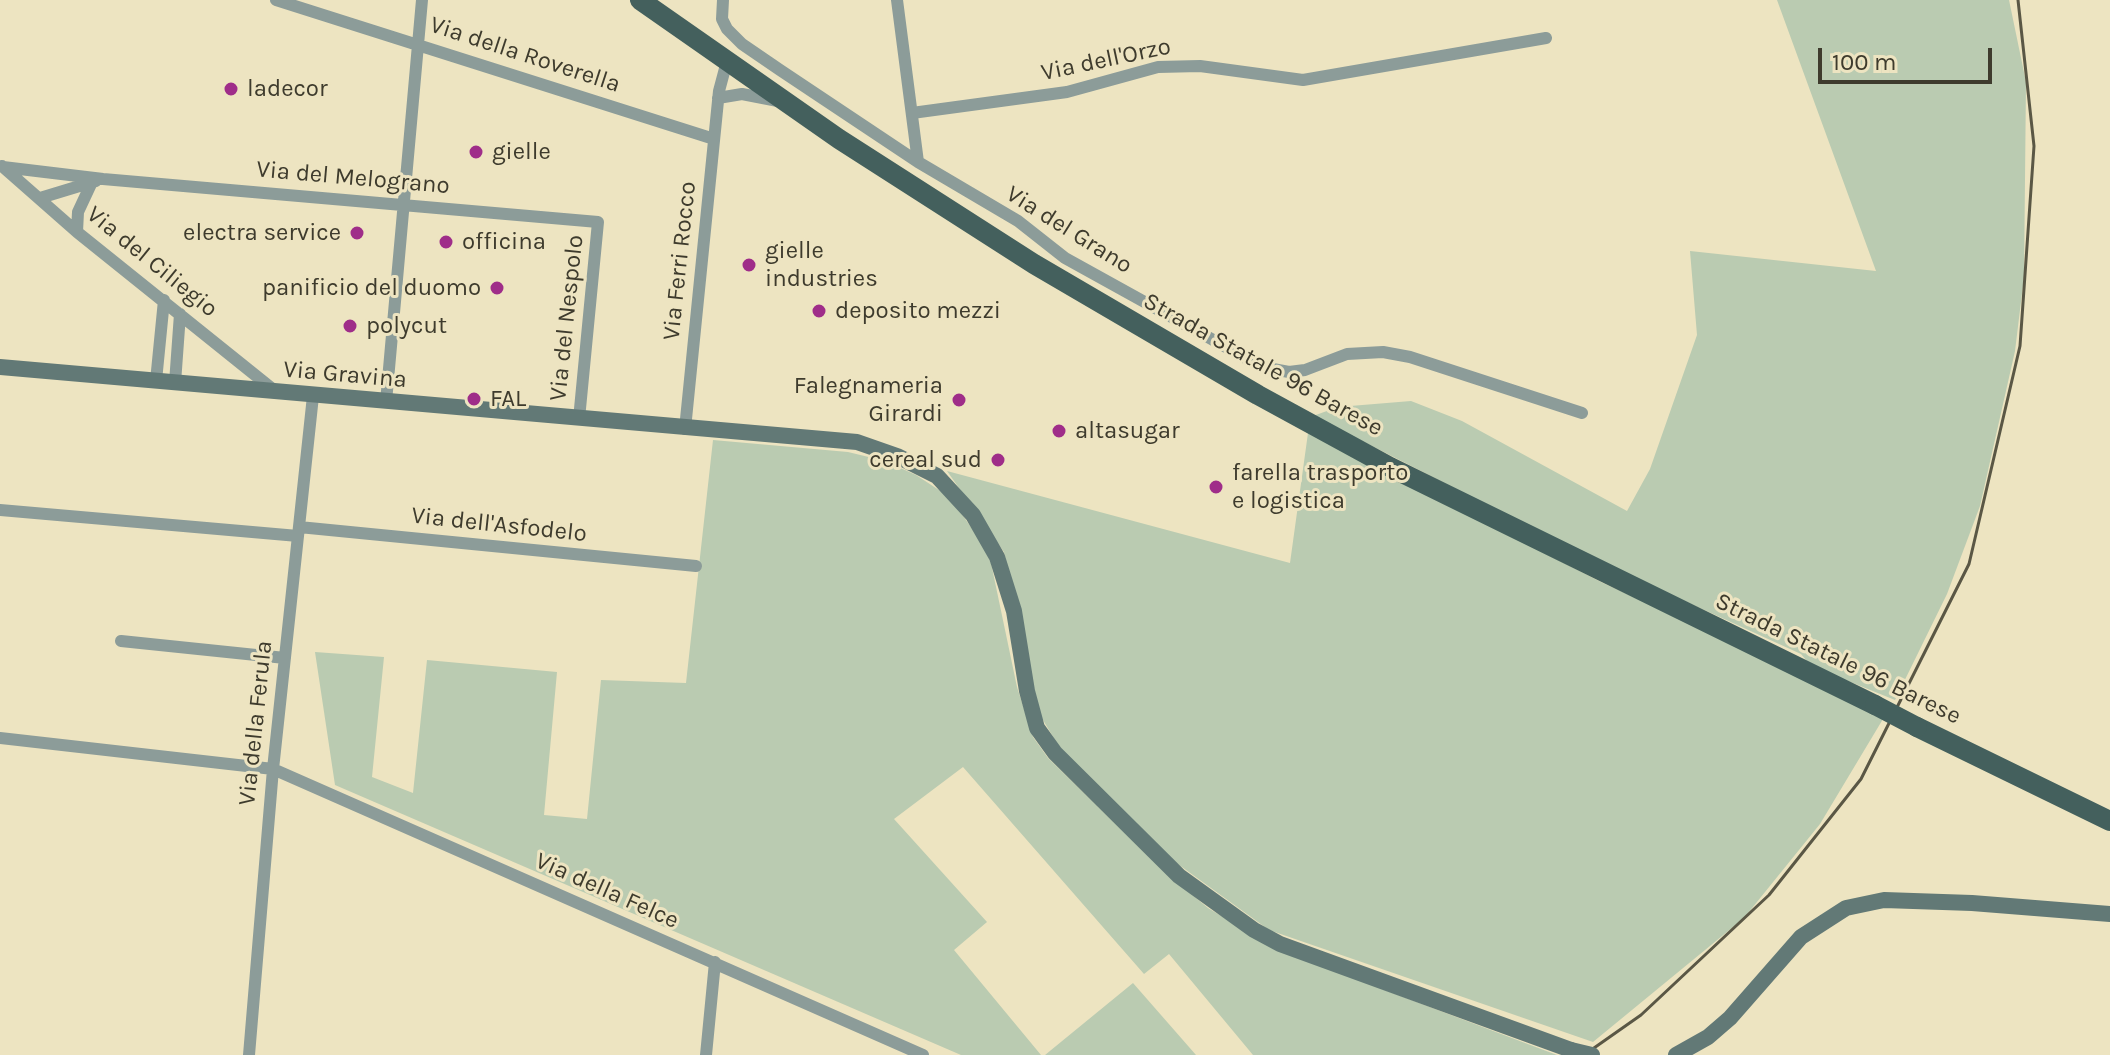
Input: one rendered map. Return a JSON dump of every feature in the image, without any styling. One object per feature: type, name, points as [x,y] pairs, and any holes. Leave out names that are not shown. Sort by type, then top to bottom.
[{"type":"main road","name":"Strada Statale 96 Barese","points":[[640,0],[839,139],[1034,264],[1258,395],[1390,467],[2110,821]]},
{"type":"main road","name":"Via Gravina","points":[[0,367],[857,442],[897,456],[937,476],[973,515],[997,557],[1014,611],[1027,691],[1037,728],[1055,753],[1179,876],[1254,930],[1280,944],[1592,1055]]},
{"type":"main road","points":[[1676,1055],[1708,1037],[1730,1018],[1801,937],[1846,908],[1884,900],[1972,903],[2110,914]]},
{"type":"street","name":"Via della Roverella","points":[[276,0],[714,139]]},
{"type":"street","points":[[386,402],[422,0]]},
{"type":"street","name":"Via del Grano","points":[[723,0],[722,19],[727,29],[742,44],[780,70],[918,162],[1018,221],[1065,258],[1262,367],[1289,372],[1305,370],[1347,354],[1383,352],[1410,357],[1582,413]]},
{"type":"street","points":[[897,0],[918,162]]},
{"type":"street","name":"Via dell'Orzo","points":[[912,113],[1067,92],[1158,67],[1200,66],[1303,80],[1546,38]]},
{"type":"street","points":[[724,96],[735,66]]},
{"type":"street","points":[[724,96],[735,66]]},
{"type":"street","points":[[764,87],[780,70]]},
{"type":"street","points":[[724,96],[754,96],[789,104]]},
{"type":"street","name":"Via Ferri Rocco","points":[[685,429],[714,139],[724,96]]},
{"type":"street","name":"Via del Melograno","points":[[1,166],[97,180],[598,222]]},
{"type":"street","name":"Via del Ciliegio","points":[[1,166],[77,232],[277,393]]},
{"type":"street","points":[[40,198],[97,180]]},
{"type":"street","points":[[77,232],[78,212],[97,180]]},
{"type":"street","name":"Via del Nespolo","points":[[579,419],[598,222]]},
{"type":"street","points":[[156,381],[164,300]]},
{"type":"street","points":[[175,383],[180,314]]},
{"type":"street","name":"Via della Ferula","points":[[249,1055],[273,769],[313,396]]},
{"type":"street","name":"Via dell'Asfodelo","points":[[0,510],[696,566]]},
{"type":"street","points":[[121,641],[285,658]]},
{"type":"street","name":"Via della Felce","points":[[0,738],[273,769],[923,1055]]},
{"type":"street","points":[[706,1055],[715,962]]},
{"type":"green space","points":[[1777,0],[2009,0],[2026,82],[2024,277],[2015,351],[1980,506],[1947,594],[1895,700],[1811,666],[1801,654],[1610,567],[1313,416],[1338,407],[1411,401],[1462,421],[1627,511],[1650,469],[1697,335],[1690,251],[1876,271]]},
{"type":"green space","points":[[1308,433],[1603,583],[1886,714],[1820,824],[1744,918],[1593,1042],[1269,930],[1175,862],[1076,765],[1058,745],[1040,715],[1004,552],[947,471],[1290,563]]},
{"type":"green space","points":[[713,440],[848,452],[885,461],[916,475],[942,492],[982,543],[991,563],[1017,687],[1033,737],[1048,758],[1166,873],[1208,908],[1276,949],[1557,1055],[1253,1055],[1169,954],[1144,974],[963,767],[894,819],[987,922],[954,950],[1041,1055],[961,1055],[335,785],[315,652],[384,657],[372,777],[413,793],[427,660],[557,672],[544,815],[587,819],[601,680],[686,683]]},
{"type":"green space","points":[[1133,983],[1196,1055],[1045,1055]]},
{"type":"railway","points":[[1584,1055],[1641,1015],[1769,895],[1861,779],[1969,564],[2020,346],[2034,146],[2018,0]]},
{"type":"place","name":"ladecor","points":[[231,89]]},
{"type":"place","name":"gielle","points":[[476,152]]},
{"type":"place","name":"electra service","points":[[357,233]]},
{"type":"place","name":"officina","points":[[446,242]]},
{"type":"place","name":"gielle industries","points":[[749,265]]},
{"type":"place","name":"panificio del duomo","points":[[497,288]]},
{"type":"place","name":"deposito mezzi","points":[[819,311]]},
{"type":"place","name":"polycut","points":[[350,326]]},
{"type":"place","name":"FAL","points":[[474,399]]},
{"type":"place","name":"Falegnameria Girardi","points":[[959,400]]},
{"type":"place","name":"altasugar","points":[[1059,431]]},
{"type":"place","name":"cereal sud","points":[[998,460]]},
{"type":"place","name":"farella trasporto e logistica","points":[[1216,487]]}]
